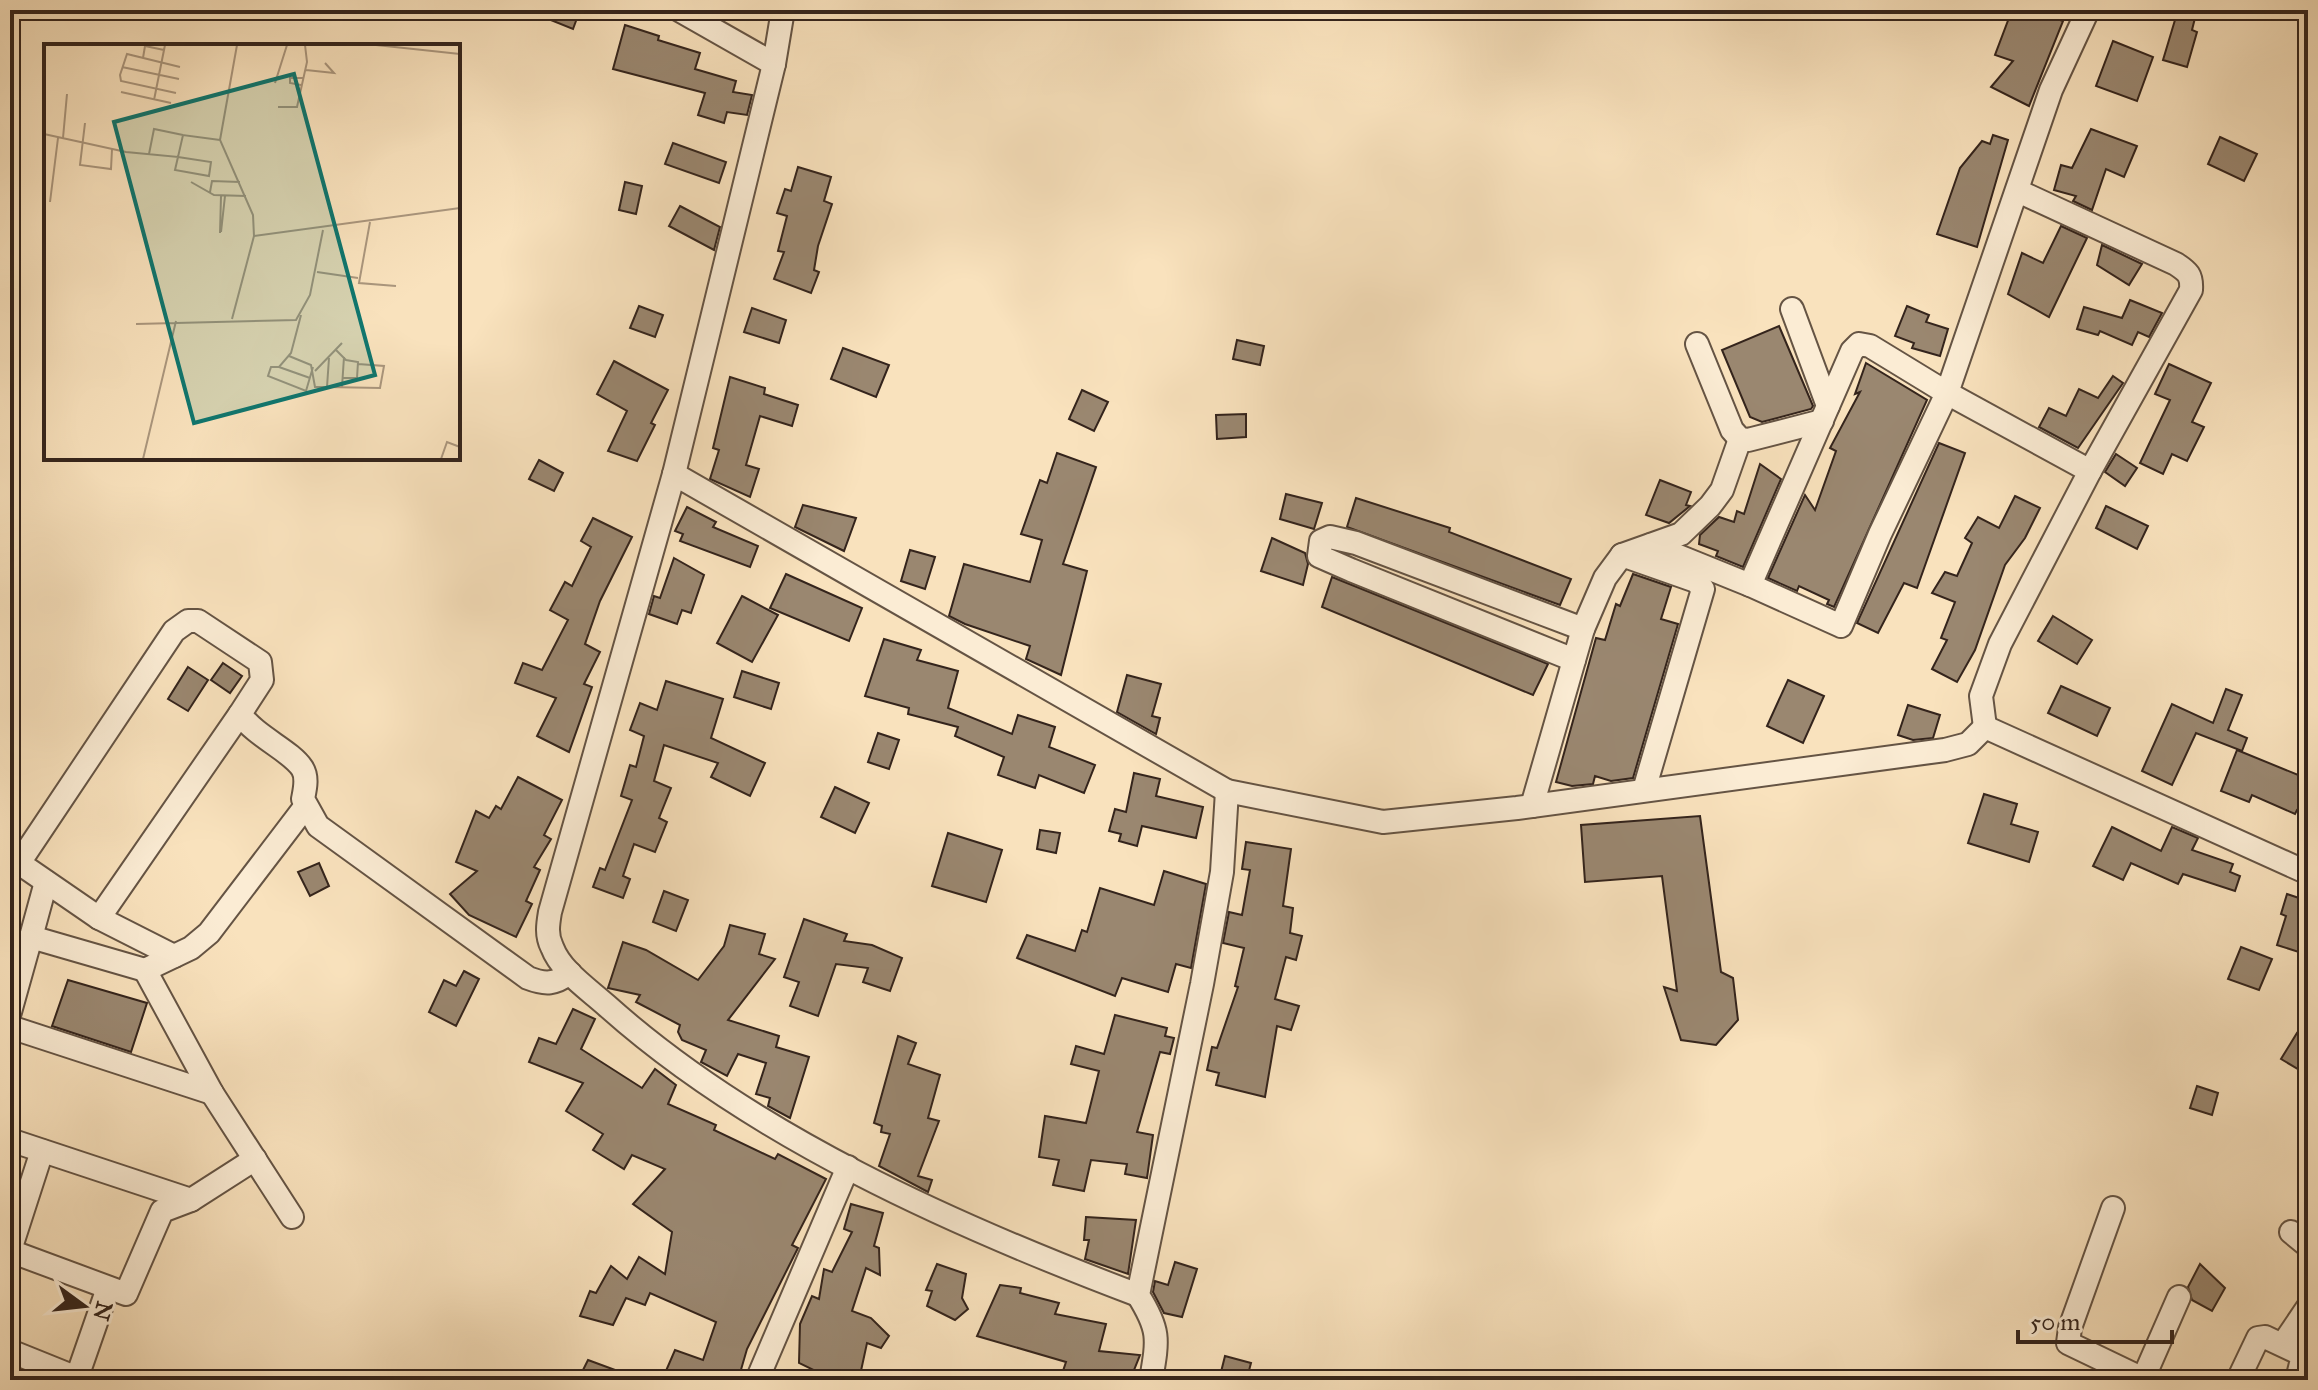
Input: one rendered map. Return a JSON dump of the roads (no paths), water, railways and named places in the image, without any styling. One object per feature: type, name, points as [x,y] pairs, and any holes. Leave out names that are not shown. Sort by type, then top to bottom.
[{"type":"street","points":[[679,10],[774,64]]},
{"type":"street","points":[[783,10],[774,64],[674,474],[550,912],[547,930],[551,946],[570,973],[697,1080],[848,1167],[1049,1261],[1138,1295],[1157,1328],[1151,1380]]},
{"type":"street","points":[[1651,545],[1837,625],[1844,623],[1875,545],[1947,393],[2051,90],[2088,10]]},
{"type":"street","points":[[1985,727],[1981,696],[2000,644],[2090,471],[2191,290],[2192,280],[2188,272],[2176,264],[2018,191]]},
{"type":"street","points":[[1792,309],[1825,414]]},
{"type":"street","points":[[1697,344],[1732,430],[1740,439],[1748,440],[1825,414]]},
{"type":"street","points":[[1750,585],[1852,351],[1859,344],[1870,346],[1947,393],[2090,471]]},
{"type":"street","points":[[1532,806],[1595,596],[1622,555],[1681,534],[1710,506],[1722,490],[1740,439]]},
{"type":"street","points":[[674,474],[1227,791],[1383,822],[1532,806],[1945,750],[1968,744],[1985,727]]},
{"type":"street","points":[[1574,660],[1342,567],[1319,556],[1317,549],[1321,541],[1330,537],[1356,543],[1583,629]]},
{"type":"street","points":[[1622,555],[1696,581],[1703,589],[1644,790]]},
{"type":"street","points":[[99,918],[262,680],[260,662],[198,621],[181,624],[19,863],[99,918],[174,956]]},
{"type":"street","points":[[240,714],[249,727],[302,767],[305,807],[318,826],[528,978],[543,984],[557,982],[570,973]]},
{"type":"street","points":[[1985,727],[2308,873]]},
{"type":"street","points":[[1138,1295],[1222,872],[1227,791]]},
{"type":"street","points":[[31,937],[145,970],[209,933],[305,807]]},
{"type":"street","points":[[10,1012],[46,882]]},
{"type":"street","points":[[145,970],[212,1093],[292,1217]]},
{"type":"street","points":[[10,1027],[212,1093]]},
{"type":"street","points":[[10,1140],[191,1200]]},
{"type":"street","points":[[42,1151],[10,1250],[126,1294],[162,1211],[191,1200],[255,1159]]},
{"type":"street","points":[[757,1380],[848,1167]]},
{"type":"street","points":[[2113,1208],[2070,1328],[2068,1343],[2144,1380],[2179,1297]]},
{"type":"street","points":[[10,1351],[76,1379],[108,1288]]},
{"type":"street","points":[[2283,1344],[2308,1307]]},
{"type":"street","points":[[2238,1380],[2258,1338],[2283,1344],[2303,1355],[2297,1380]]}]
